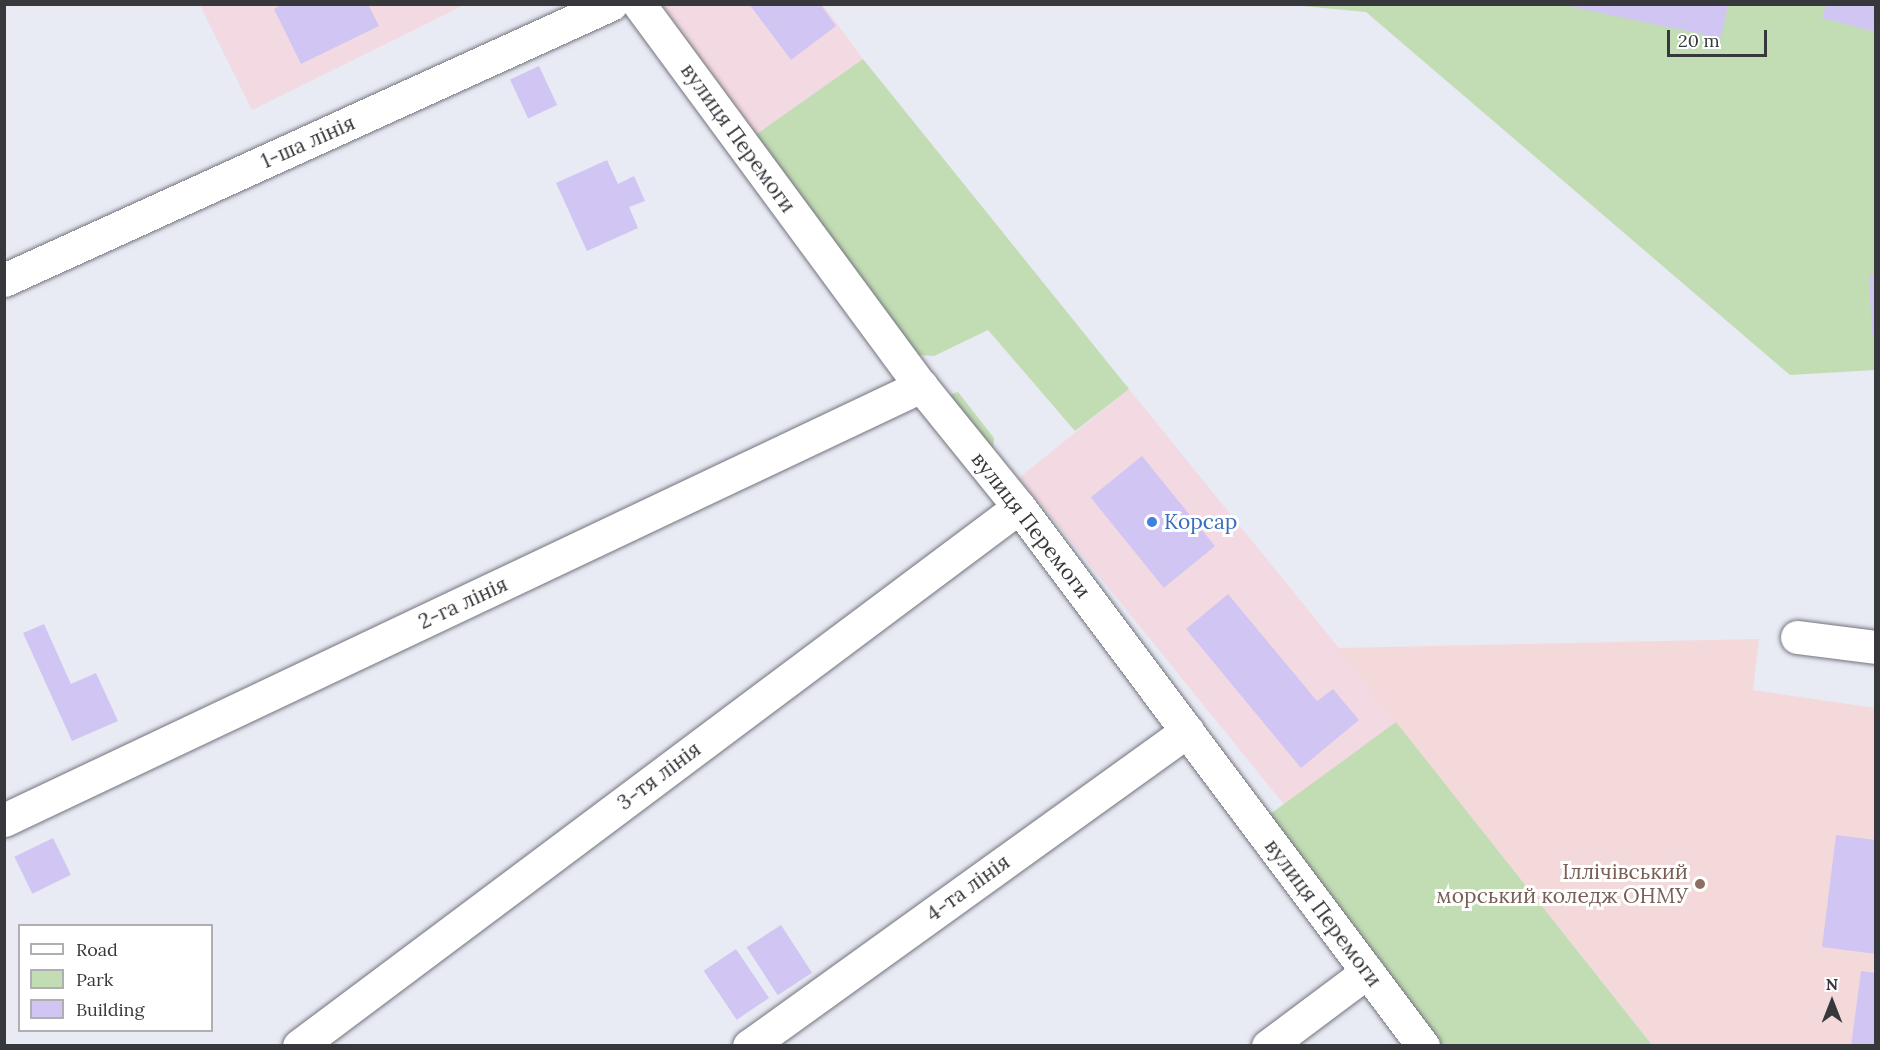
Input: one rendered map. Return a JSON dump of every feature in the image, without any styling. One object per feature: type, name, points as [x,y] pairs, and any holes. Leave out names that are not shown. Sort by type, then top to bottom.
[{"type":"street","name":"1-ша лінія","points":[[4,280],[611,4]]},
{"type":"street","name":"вулиця Перемоги","points":[[639,4],[921,386],[1019,507],[1423,1046]]},
{"type":"street","name":"2-га лінія","points":[[4,820],[921,386]]},
{"type":"street","name":"3-тя лінія","points":[[299,1046],[1019,507]]},
{"type":"street","points":[[1797,637],[1875,647]]},
{"type":"street","name":"4-та лінія","points":[[749,1046],[1187,731]]},
{"type":"street","points":[[1268,1046],[1367,972]]},
{"type":"shaded area","points":[[200,5],[464,5],[252,110]]},
{"type":"shaded area","points":[[663,5],[823,5],[863,59],[754,136]]},
{"type":"shaded area","points":[[1129,389],[1398,721],[1288,810],[1019,478]]},
{"type":"shaded area","name":"Іллічівський морський коледж ОНМУ","points":[[1759,639],[1753,690],[1875,708],[1875,1045],[1652,1045],[1337,648]]},
{"type":"green space","points":[[1292,5],[1875,5],[1875,370],[1790,375],[1366,12]]},
{"type":"green space","points":[[863,59],[1129,389],[1075,431],[988,330],[934,356],[918,355],[754,136]]},
{"type":"green space","points":[[958,392],[994,438],[993,451],[948,395]]},
{"type":"green space","points":[[1396,722],[1652,1045],[1441,1045],[1265,818]]},
{"type":"building","points":[[282,4],[368,4],[379,26],[301,64],[274,9]]},
{"type":"building","points":[[749,4],[820,4],[836,26],[791,60]]},
{"type":"building","points":[[1558,4],[1728,4],[1721,38]]},
{"type":"building","points":[[1826,4],[1876,4],[1876,32],[1822,18]]},
{"type":"building","points":[[539,66],[557,105],[528,118],[510,80]]},
{"type":"building","points":[[607,160],[618,184],[634,176],[645,201],[629,207],[638,228],[587,251],[556,183]]},
{"type":"building","points":[[1869,276],[1876,276],[1876,335],[1872,336]]},
{"type":"building","name":"Корсар","points":[[1142,456],[1215,546],[1164,588],[1091,498]]},
{"type":"building","points":[[1228,594],[1317,701],[1333,689],[1359,720],[1301,768],[1186,629]]},
{"type":"building","points":[[44,624],[71,684],[96,673],[118,721],[72,741],[23,633]]},
{"type":"building","points":[[1836,835],[1876,840],[1876,954],[1822,947]]},
{"type":"building","points":[[53,838],[71,875],[32,894],[14,857]]},
{"type":"building","points":[[781,925],[812,973],[778,995],[747,947]]},
{"type":"building","points":[[736,949],[769,998],[737,1020],[704,971]]},
{"type":"building","points":[[1861,971],[1876,973],[1876,1046],[1851,1046]]},
{"type":"place","name":"Корсар","points":[[1152,522]]},
{"type":"place","name":"Іллічівський морський коледж ОНМУ","points":[[1700,884]]}]
